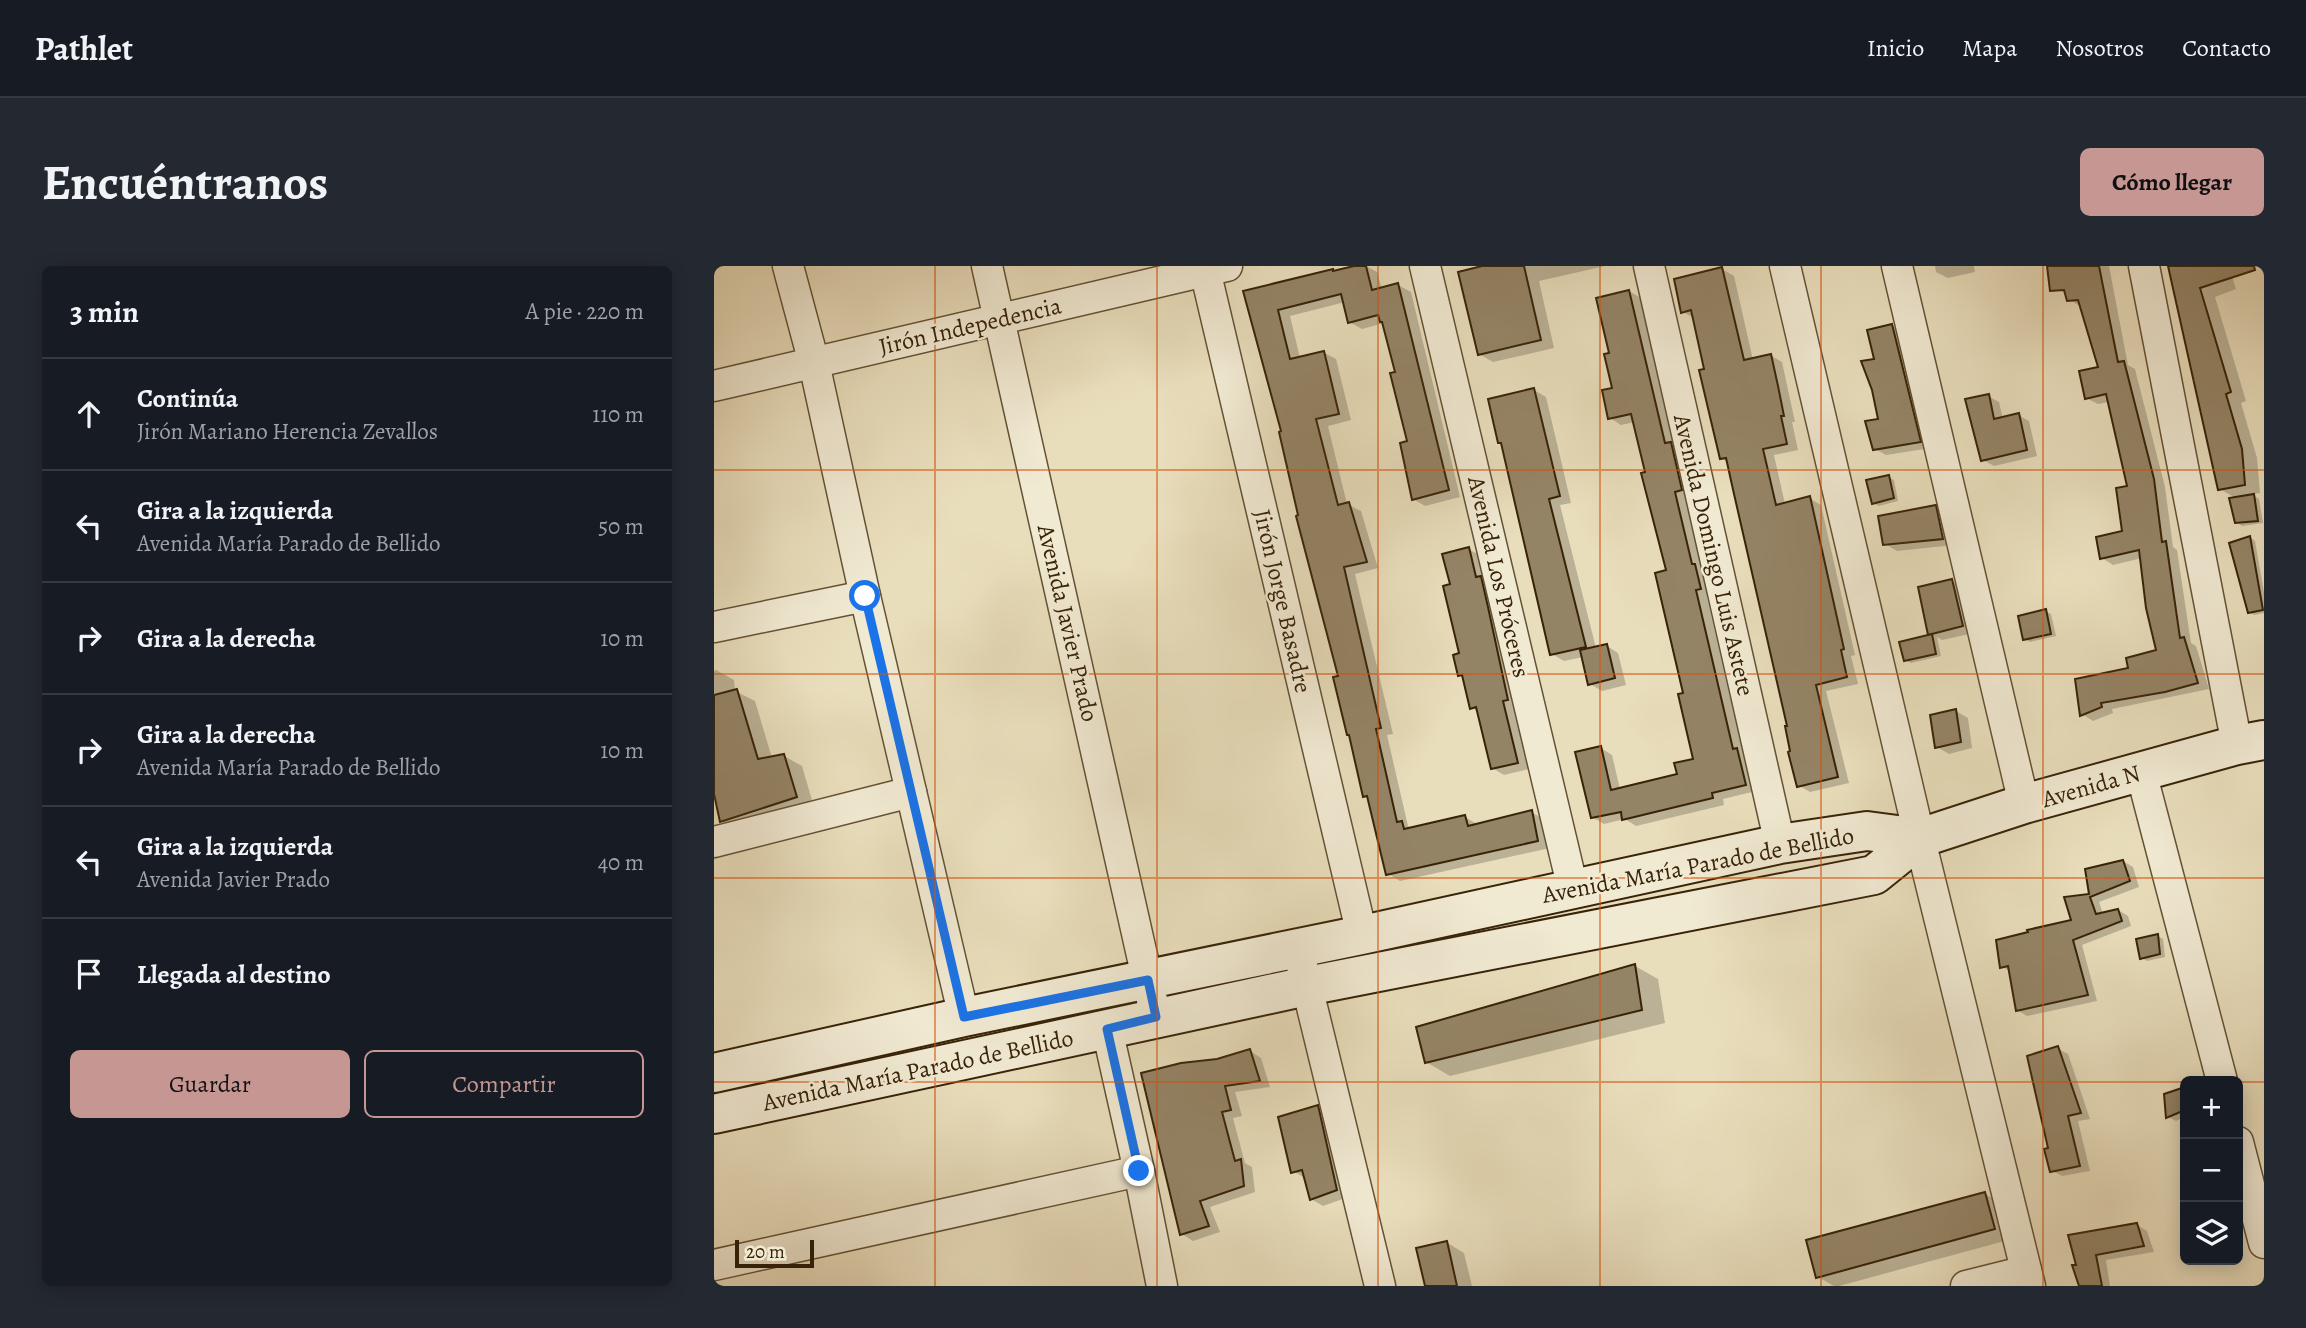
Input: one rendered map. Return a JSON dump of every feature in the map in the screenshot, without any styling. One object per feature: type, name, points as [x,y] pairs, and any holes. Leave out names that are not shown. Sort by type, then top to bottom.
[{"type":"street","points":[[788,266],[814,363],[865,596],[964,1017]]},
{"type":"street","name":"Avenida Javier Prado","points":[[987,266],[1156,1017]]},
{"type":"street","name":"Avenida Los Próceres","points":[[1425,266],[1573,889]]},
{"type":"street","name":"Avenida Domingo Luis Astete","points":[[1649,266],[1780,844]]},
{"type":"street","points":[[1785,266],[1920,838],[2028,1278],[1966,1286]]},
{"type":"street","points":[[1897,266],[2024,804]]},
{"type":"street","points":[[2144,266],[2250,742]]},
{"type":"street","name":"Jirón Indepedencia","points":[[714,386],[1212,268]]},
{"type":"street","name":"Jirón Jorge Basadre","points":[[1212,268],[1362,935]]},
{"type":"street","points":[[714,627],[865,596]]},
{"type":"street","name":"Avenida N","points":[[1920,838],[2024,804],[2250,742]]},
{"type":"street","points":[[2141,772],[2221,1076]]},
{"type":"street","points":[[714,842],[911,792]]},
{"type":"street","name":"Avenida María Parado de Bellido","points":[[714,1073],[964,1017],[1297,949],[1780,844],[1867,831],[1920,838]]},
{"type":"street","name":"Avenida María Parado de Bellido","points":[[714,1114],[1156,1017],[1874,875],[1920,838]]},
{"type":"street","points":[[1297,949],[1380,1286]]},
{"type":"street","points":[[1107,1029],[1163,1286]]},
{"type":"street","points":[[2243,1161],[2264,1243]]},
{"type":"street","points":[[714,1265],[1139,1171]]},
{"type":"building","points":[[1354,266],[1366,266],[1372,290],[1398,283],[1449,490],[1412,500],[1400,443],[1407,441],[1390,373],[1395,372],[1378,315],[1348,323],[1341,294],[1278,310],[1290,359],[1324,351],[1339,414],[1316,419],[1338,505],[1349,502],[1367,562],[1344,567],[1381,728],[1376,729],[1397,822],[1402,821],[1404,829],[1465,815],[1468,826],[1532,810],[1538,841],[1386,875],[1367,796],[1363,797],[1347,735],[1333,677],[1338,676],[1296,516],[1298,515],[1279,432],[1281,431],[1243,291]]},
{"type":"building","points":[[1482,266],[1524,266],[1541,340],[1478,355],[1458,272]]},
{"type":"building","points":[[2047,266],[2099,266],[2118,362],[2124,361],[2154,479],[2162,542],[2166,541],[2180,638],[2184,637],[2198,683],[2165,692],[2101,703],[2102,707],[2080,716],[2075,679],[2128,668],[2126,658],[2156,650],[2146,608],[2139,550],[2100,559],[2096,537],[2122,531],[2116,488],[2127,486],[2106,394],[2085,399],[2079,371],[2098,367],[2078,300],[2067,301],[2064,290],[2050,291]]},
{"type":"building","points":[[2168,266],[2254,266],[2255,270],[2200,288],[2231,392],[2226,394],[2242,449],[2245,485],[2218,490]]},
{"type":"building","points":[[1722,267],[1744,360],[1771,354],[1787,444],[1763,449],[1776,505],[1810,496],[1844,649],[1841,650],[1847,677],[1816,685],[1838,777],[1797,787],[1788,752],[1787,726],[1726,458],[1720,459],[1699,370],[1704,369],[1691,310],[1681,313],[1674,279]]},
{"type":"building","points":[[1629,290],[1665,443],[1671,442],[1682,490],[1675,492],[1692,564],[1695,564],[1701,589],[1696,590],[1733,749],[1737,748],[1746,785],[1712,793],[1713,798],[1622,820],[1621,812],[1591,818],[1575,752],[1601,746],[1611,790],[1677,774],[1674,763],[1693,759],[1678,694],[1683,693],[1655,573],[1666,570],[1641,473],[1645,472],[1631,414],[1608,419],[1602,390],[1612,388],[1604,354],[1609,353],[1596,298]]},
{"type":"building","points":[[1892,324],[1921,442],[1873,450],[1865,421],[1878,419],[1872,390],[1861,361],[1874,359],[1867,330]]},
{"type":"building","points":[[1534,388],[1560,496],[1549,499],[1586,647],[1550,655],[1501,443],[1498,443],[1488,399]]},
{"type":"building","points":[[1989,394],[1994,419],[2019,413],[2027,450],[1981,461],[1965,399]]},
{"type":"building","points":[[1889,475],[1894,498],[1872,504],[1866,480]]},
{"type":"building","points":[[2254,494],[2258,521],[2235,523],[2229,498]]},
{"type":"building","points":[[1936,505],[1943,539],[1883,545],[1878,516]]},
{"type":"building","points":[[2250,536],[2263,610],[2248,613],[2229,543]]},
{"type":"building","points":[[1469,547],[1476,577],[1481,576],[1508,700],[1503,701],[1518,763],[1491,769],[1476,707],[1470,709],[1462,675],[1458,676],[1453,655],[1459,653],[1443,586],[1450,584],[1442,554]]},
{"type":"building","points":[[1952,579],[1963,626],[1928,635],[1918,587]]},
{"type":"building","points":[[2046,609],[2051,634],[2023,640],[2018,616]]},
{"type":"building","points":[[1932,634],[1936,654],[1904,661],[1899,642]]},
{"type":"building","points":[[1607,644],[1615,678],[1588,685],[1580,650]]},
{"type":"building","points":[[737,689],[758,759],[784,754],[797,797],[720,822],[714,794],[714,695]]},
{"type":"building","points":[[1956,709],[1961,742],[1935,748],[1930,715]]},
{"type":"building","points":[[2123,860],[2130,881],[2090,897],[2096,914],[2118,909],[2122,921],[2073,940],[2088,995],[2016,1011],[2008,966],[2000,968],[1996,940],[2071,920],[2064,897],[2089,894],[2085,869]]},
{"type":"building","points":[[2158,934],[2160,954],[2140,959],[2136,939]]},
{"type":"building","points":[[1635,964],[1642,1010],[1425,1063],[1416,1027]]},
{"type":"building","points":[[2058,1046],[2081,1113],[2068,1116],[2080,1166],[2050,1172],[2044,1149],[2048,1148],[2027,1056]]},
{"type":"building","points":[[1250,1049],[1260,1081],[1225,1086],[1231,1110],[1222,1112],[1235,1161],[1241,1159],[1244,1186],[1200,1201],[1209,1226],[1180,1235],[1141,1073],[1181,1063],[1217,1059]]},
{"type":"building","points":[[2180,1089],[2180,1112],[2166,1118],[2164,1094]]},
{"type":"building","points":[[1318,1105],[1337,1190],[1310,1200],[1302,1170],[1291,1173],[1278,1117]]},
{"type":"building","points":[[1985,1192],[1995,1229],[1816,1278],[1806,1240]]},
{"type":"building","points":[[2137,1223],[2144,1246],[2096,1255],[2102,1286],[2079,1286],[2072,1265],[2076,1265],[2068,1235]]},
{"type":"building","points":[[1447,1241],[1457,1286],[1425,1286],[1416,1248]]},
{"type":"route","points":[[865,596],[964,1017],[1148,980],[1156,1017],[1107,1029],[1139,1171]]}]
